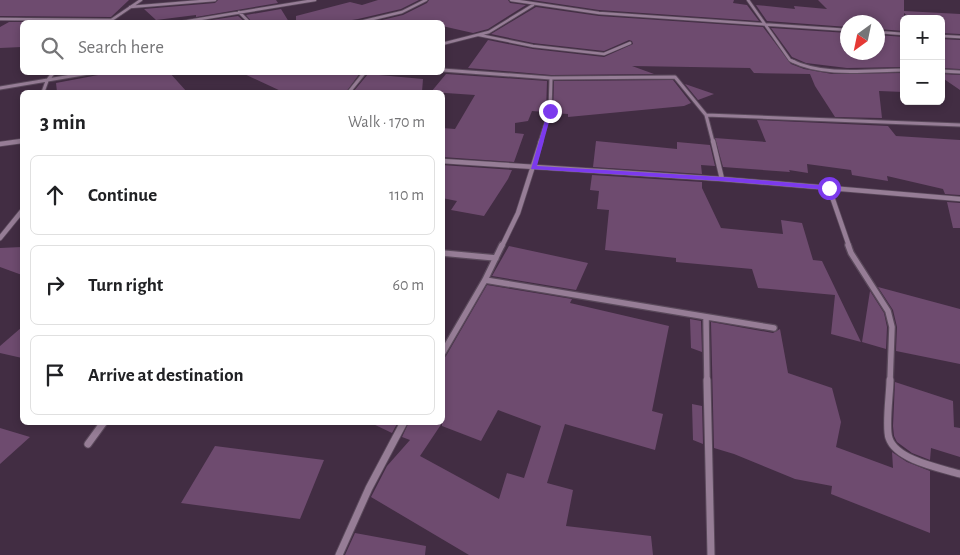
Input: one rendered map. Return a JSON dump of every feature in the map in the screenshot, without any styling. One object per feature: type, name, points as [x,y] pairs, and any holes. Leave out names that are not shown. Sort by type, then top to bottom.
[{"type":"street","points":[[111,20],[140,0]]},
{"type":"street","points":[[130,7],[214,0]]},
{"type":"street","points":[[193,20],[315,0]]},
{"type":"street","points":[[368,20],[402,12],[426,0]]},
{"type":"street","points":[[511,0],[533,5],[599,13],[840,29]]},
{"type":"street","points":[[748,0],[767,24],[790,60],[796,64],[818,68],[900,70]]},
{"type":"street","points":[[445,43],[479,35],[497,28],[533,5]]},
{"type":"street","points":[[239,12],[247,20]]},
{"type":"street","points":[[0,18],[73,20]]},
{"type":"street","points":[[885,33],[900,34]]},
{"type":"street","points":[[479,35],[533,46],[593,53],[610,52],[630,43]]},
{"type":"street","points":[[945,36],[960,37]]},
{"type":"street","points":[[445,70],[551,78],[670,75],[678,78],[706,114],[722,179]]},
{"type":"street","points":[[945,71],[960,72]]},
{"type":"street","points":[[44,90],[52,75]]},
{"type":"street","points":[[0,88],[79,75]]},
{"type":"street","points":[[352,90],[363,75]]},
{"type":"street","points":[[445,349],[485,280],[518,213],[550,111],[551,78]]},
{"type":"street","points":[[706,114],[960,125]]},
{"type":"street","points":[[0,144],[20,141]]},
{"type":"street","points":[[445,160],[533,168],[722,179],[960,198]]},
{"type":"street","points":[[829,188],[851,254],[888,311],[892,327],[888,437],[894,449],[912,460],[960,474]]},
{"type":"street","points":[[0,238],[20,213]]},
{"type":"street","points":[[445,253],[496,258]]},
{"type":"street","points":[[485,280],[774,328]]},
{"type":"street","points":[[706,318],[711,555]]},
{"type":"street","points":[[88,444],[102,425]]},
{"type":"street","points":[[339,555],[377,470],[402,425]]},
{"type":"building","points":[[0,0],[129,0],[111,17],[0,16]]},
{"type":"building","points":[[218,0],[276,0],[278,3],[196,17],[196,15],[156,20],[144,9],[215,3]]},
{"type":"building","points":[[378,0],[419,0],[401,9],[352,20],[296,20],[296,16],[350,2],[362,5]]},
{"type":"building","points":[[429,0],[508,0],[510,3],[526,5],[488,29],[473,33],[445,27],[445,20],[382,20],[403,15],[427,3]]},
{"type":"building","points":[[532,0],[734,0],[733,3],[747,5],[759,21],[599,10]]},
{"type":"building","points":[[818,0],[904,0],[904,11],[960,14],[960,34],[945,33],[945,15],[906,15],[904,13],[904,15],[900,15],[900,31],[885,30],[885,15],[840,15],[840,26],[767,21],[756,5],[795,9],[794,6],[827,9]]},
{"type":"building","points":[[536,7],[599,16],[763,27],[791,64],[804,69],[832,74],[900,73],[900,92],[879,91],[882,118],[835,117],[815,86],[810,74],[754,73],[750,68],[632,66],[654,74],[551,75],[468,68],[488,40],[533,49],[604,57],[633,44],[629,40],[604,51],[533,43],[491,34]]},
{"type":"building","points":[[281,9],[288,20],[250,20],[246,15]]},
{"type":"building","points":[[238,16],[243,20],[211,20]]},
{"type":"building","points":[[9,22],[20,22],[20,47],[0,48],[0,27]]},
{"type":"building","points":[[771,28],[840,32],[840,60],[885,60],[885,36],[900,37],[900,67],[847,68],[806,63],[792,57]]},
{"type":"building","points":[[945,39],[960,40],[960,69],[945,68]]},
{"type":"building","points":[[446,74],[547,81],[546,112],[532,111],[528,121],[515,123],[515,133],[524,134],[514,162],[445,157],[445,128],[455,129],[475,95],[433,90]]},
{"type":"building","points":[[945,74],[960,75],[960,90],[945,80]]},
{"type":"building","points":[[98,75],[172,75],[185,90],[57,90],[56,83]]},
{"type":"building","points":[[246,75],[359,75],[347,90],[279,90]]},
{"type":"building","points":[[367,75],[423,79],[422,90],[355,90]]},
{"type":"building","points":[[673,80],[691,103],[684,106],[568,117],[568,114],[553,113],[554,81]]},
{"type":"building","points":[[685,84],[714,94],[698,100]]},
{"type":"building","points":[[757,120],[888,126],[896,136],[960,140],[960,195],[945,194],[943,189],[887,176],[888,181],[852,175],[851,170],[807,164],[808,173],[789,170],[790,172],[723,167],[715,138],[766,142]]},
{"type":"building","points":[[596,141],[677,149],[677,142],[710,145],[715,166],[701,165],[702,174],[593,167]]},
{"type":"building","points":[[445,165],[512,170],[484,216],[451,210],[457,201],[445,199]]},
{"type":"building","points":[[592,175],[702,182],[702,188],[721,228],[783,234],[781,220],[802,223],[813,260],[822,261],[861,342],[831,334],[835,295],[758,288],[752,269],[676,262],[676,258],[605,250],[609,210],[597,209],[599,191],[590,190]]},
{"type":"building","points":[[947,202],[960,203],[960,228],[953,228]]},
{"type":"building","points":[[509,246],[588,263],[576,290],[492,276]]},
{"type":"building","points":[[20,247],[20,274],[0,267],[0,248]]},
{"type":"building","points":[[487,285],[572,299],[570,303],[669,326],[652,411],[663,414],[655,450],[565,424],[547,483],[573,490],[566,526],[651,536],[653,555],[469,555],[371,497],[387,466],[410,440],[402,437],[408,425],[441,425],[420,456],[499,499],[507,473],[524,478],[541,426],[498,410],[481,441],[442,426],[445,425],[445,357]]},
{"type":"building","points":[[878,287],[960,309],[960,364],[896,351],[897,327],[893,310]]},
{"type":"building","points":[[870,291],[884,313],[887,327],[886,349],[862,342]]},
{"type":"building","points":[[690,319],[701,321],[702,352],[691,348]]},
{"type":"building","points":[[711,322],[773,333],[780,329],[788,373],[832,388],[841,422],[836,447],[893,468],[892,452],[907,462],[930,471],[930,533],[831,494],[832,486],[795,479],[734,454],[714,448]]},
{"type":"building","points":[[20,329],[20,358],[0,353],[0,346]]},
{"type":"building","points":[[895,382],[953,401],[954,427],[960,428],[960,457],[931,448],[930,460],[912,453],[897,442],[893,426]]},
{"type":"building","points":[[692,404],[702,406],[703,444],[693,440]]},
{"type":"building","points":[[375,425],[396,425],[392,433]]},
{"type":"building","points":[[0,428],[30,437],[0,464]]},
{"type":"building","points":[[215,446],[324,460],[300,519],[181,503]]},
{"type":"building","points":[[355,533],[426,546],[425,555],[345,555]]},
{"type":"route","points":[[550,111],[533,168],[722,179],[829,188]]}]
